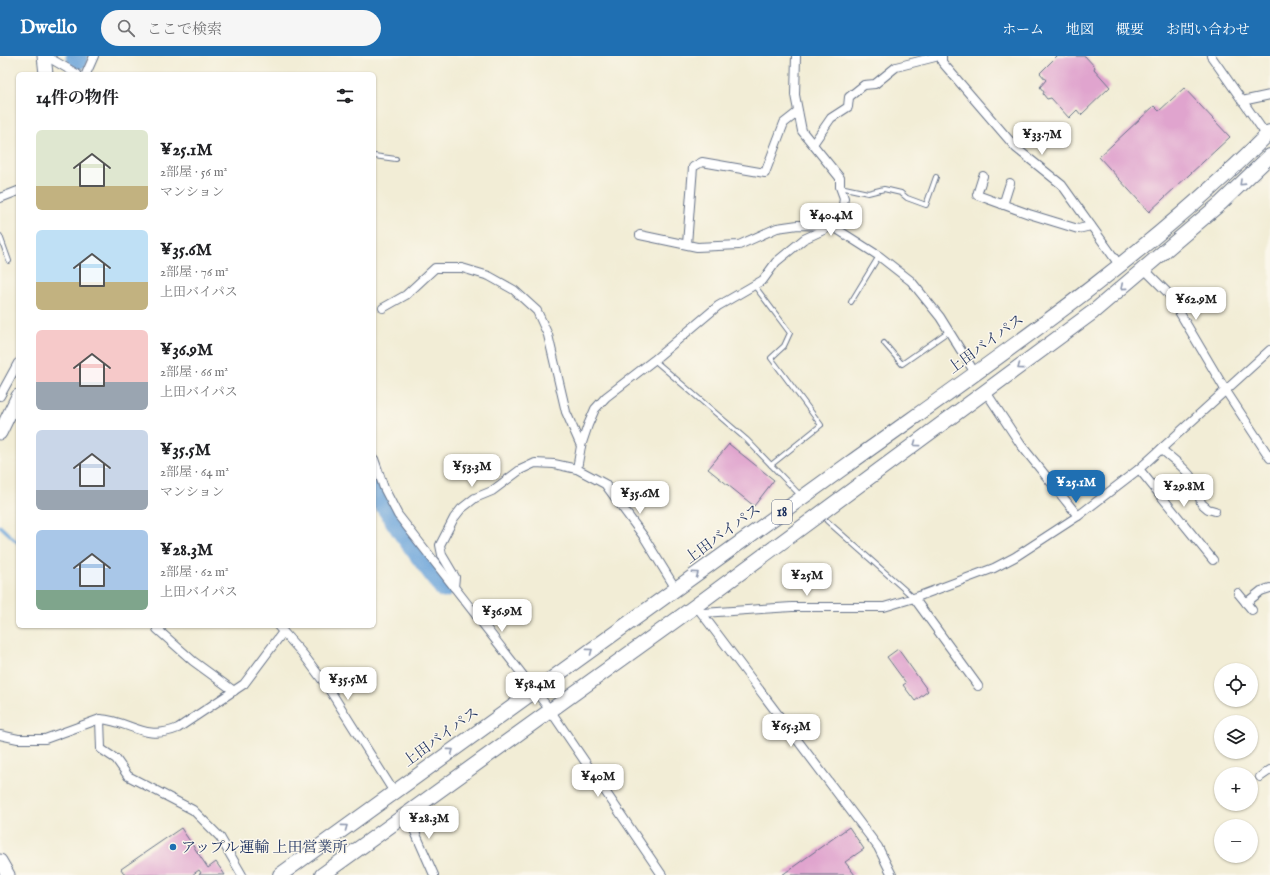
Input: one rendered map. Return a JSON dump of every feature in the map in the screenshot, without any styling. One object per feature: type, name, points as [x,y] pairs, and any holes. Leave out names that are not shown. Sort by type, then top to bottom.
[{"type":"highway","name":"上田バイパス","points":[[280,875],[975,373],[1120,266],[1212,188],[1268,134]]},
{"type":"highway","name":"18","points":[[322,875],[550,710],[698,610],[1093,312],[1221,203],[1270,156]]},
{"type":"main road","points":[[45,56],[46,72]]},
{"type":"main road","points":[[0,434],[16,400]]},
{"type":"street","points":[[45,56],[73,72]]},
{"type":"street","points":[[87,72],[94,56]]},
{"type":"street","points":[[577,469],[581,446],[595,410],[606,397],[654,360],[718,306],[762,280],[776,262],[804,239],[832,226],[842,212],[844,198],[840,187],[840,178],[802,131],[795,95],[796,56]]},
{"type":"street","points":[[813,144],[831,118],[848,107],[849,97],[864,85],[875,84],[896,67],[941,56],[942,62],[1016,148],[1062,185],[1120,266]]},
{"type":"street","points":[[1211,56],[1242,101],[1268,134]]},
{"type":"street","points":[[1242,101],[1270,95]]},
{"type":"street","points":[[687,244],[693,167],[702,162],[765,173],[784,123],[798,112]]},
{"type":"street","points":[[983,176],[977,195],[1003,205],[1078,228],[1091,226]]},
{"type":"street","points":[[1003,205],[1010,183]]},
{"type":"street","points":[[0,198],[16,192]]},
{"type":"street","points":[[640,235],[697,247],[739,245],[777,228],[798,225],[832,226],[880,256],[911,281],[940,318],[975,373]]},
{"type":"street","points":[[384,308],[406,295],[435,268],[462,268],[489,276],[514,290],[537,311],[548,335],[566,412],[581,446]]},
{"type":"street","points":[[1144,269],[1168,293],[1226,391],[1270,458]]},
{"type":"street","points":[[698,610],[792,607],[884,608],[994,568],[1015,558],[1078,516],[1139,470],[1270,350]]},
{"type":"street","points":[[0,396],[16,367]]},
{"type":"street","points":[[986,392],[1021,445],[1078,516]]},
{"type":"street","points":[[1161,449],[1189,472],[1199,489],[1201,503],[1208,509],[1215,511]]},
{"type":"street","points":[[376,464],[387,494],[398,515],[550,710],[662,875]]},
{"type":"street","points":[[454,587],[455,576],[442,555],[440,545],[443,536],[461,509],[475,498],[492,491],[520,470],[535,464],[554,464],[577,469],[605,484],[644,537],[676,589]]},
{"type":"street","points":[[1139,470],[1213,560]]},
{"type":"street","points":[[1246,603],[1261,591],[1270,588]]},
{"type":"street","points":[[1238,593],[1252,610]]},
{"type":"street","points":[[914,598],[978,686]]},
{"type":"street","points":[[698,610],[878,847],[892,875]]},
{"type":"street","points":[[159,628],[157,629],[193,661],[234,691]]},
{"type":"street","points":[[0,735],[18,739],[45,739],[100,719],[109,720],[152,734],[178,728],[244,684],[281,629],[328,689],[394,792]]},
{"type":"street","points":[[100,719],[101,749],[116,759],[128,776],[193,810],[220,837],[242,875]]},
{"type":"street","points":[[1260,777],[1270,770]]},
{"type":"street","points":[[407,814],[434,875]]},
{"type":"lane","points":[[376,156],[396,159]]},
{"type":"lane","points":[[840,187],[868,193],[884,189],[901,193],[907,198],[926,205],[936,177]]},
{"type":"lane","points":[[0,236],[9,261]]},
{"type":"lane","points":[[851,302],[880,256]]},
{"type":"lane","points":[[754,285],[790,333],[784,346],[771,358],[821,425],[771,465]]},
{"type":"lane","points":[[884,344],[902,364],[949,331]]},
{"type":"lane","points":[[654,360],[747,440],[798,493]]},
{"type":"lane","points":[[827,521],[914,598]]},
{"type":"building","points":[[1057,56],[1085,56],[1110,87],[1081,115],[1077,110],[1069,118],[1051,98],[1047,99],[1040,87],[1046,80],[1040,73]]},
{"type":"building","points":[[1184,88],[1230,137],[1149,212],[1099,157],[1154,106],[1159,111]]},
{"type":"building","points":[[729,444],[774,480],[754,506],[708,469]]},
{"type":"building","points":[[898,649],[928,691],[915,701],[903,685],[906,683],[887,657]]},
{"type":"building","points":[[849,827],[864,849],[845,862],[855,875],[782,875]]},
{"type":"building","name":"アップル運輸 上田営業所","points":[[181,828],[208,868],[216,862],[225,875],[198,875],[201,873],[199,870],[192,875],[125,875],[121,869]]},
{"type":"waterway","points":[[75,56],[79,60]]},
{"type":"waterway","points":[[376,493],[403,534],[444,589]]},
{"type":"waterway","points":[[0,526],[16,541]]},
{"type":"place","name":"アップル運輸 上田営業所","points":[[173,847]]}]
